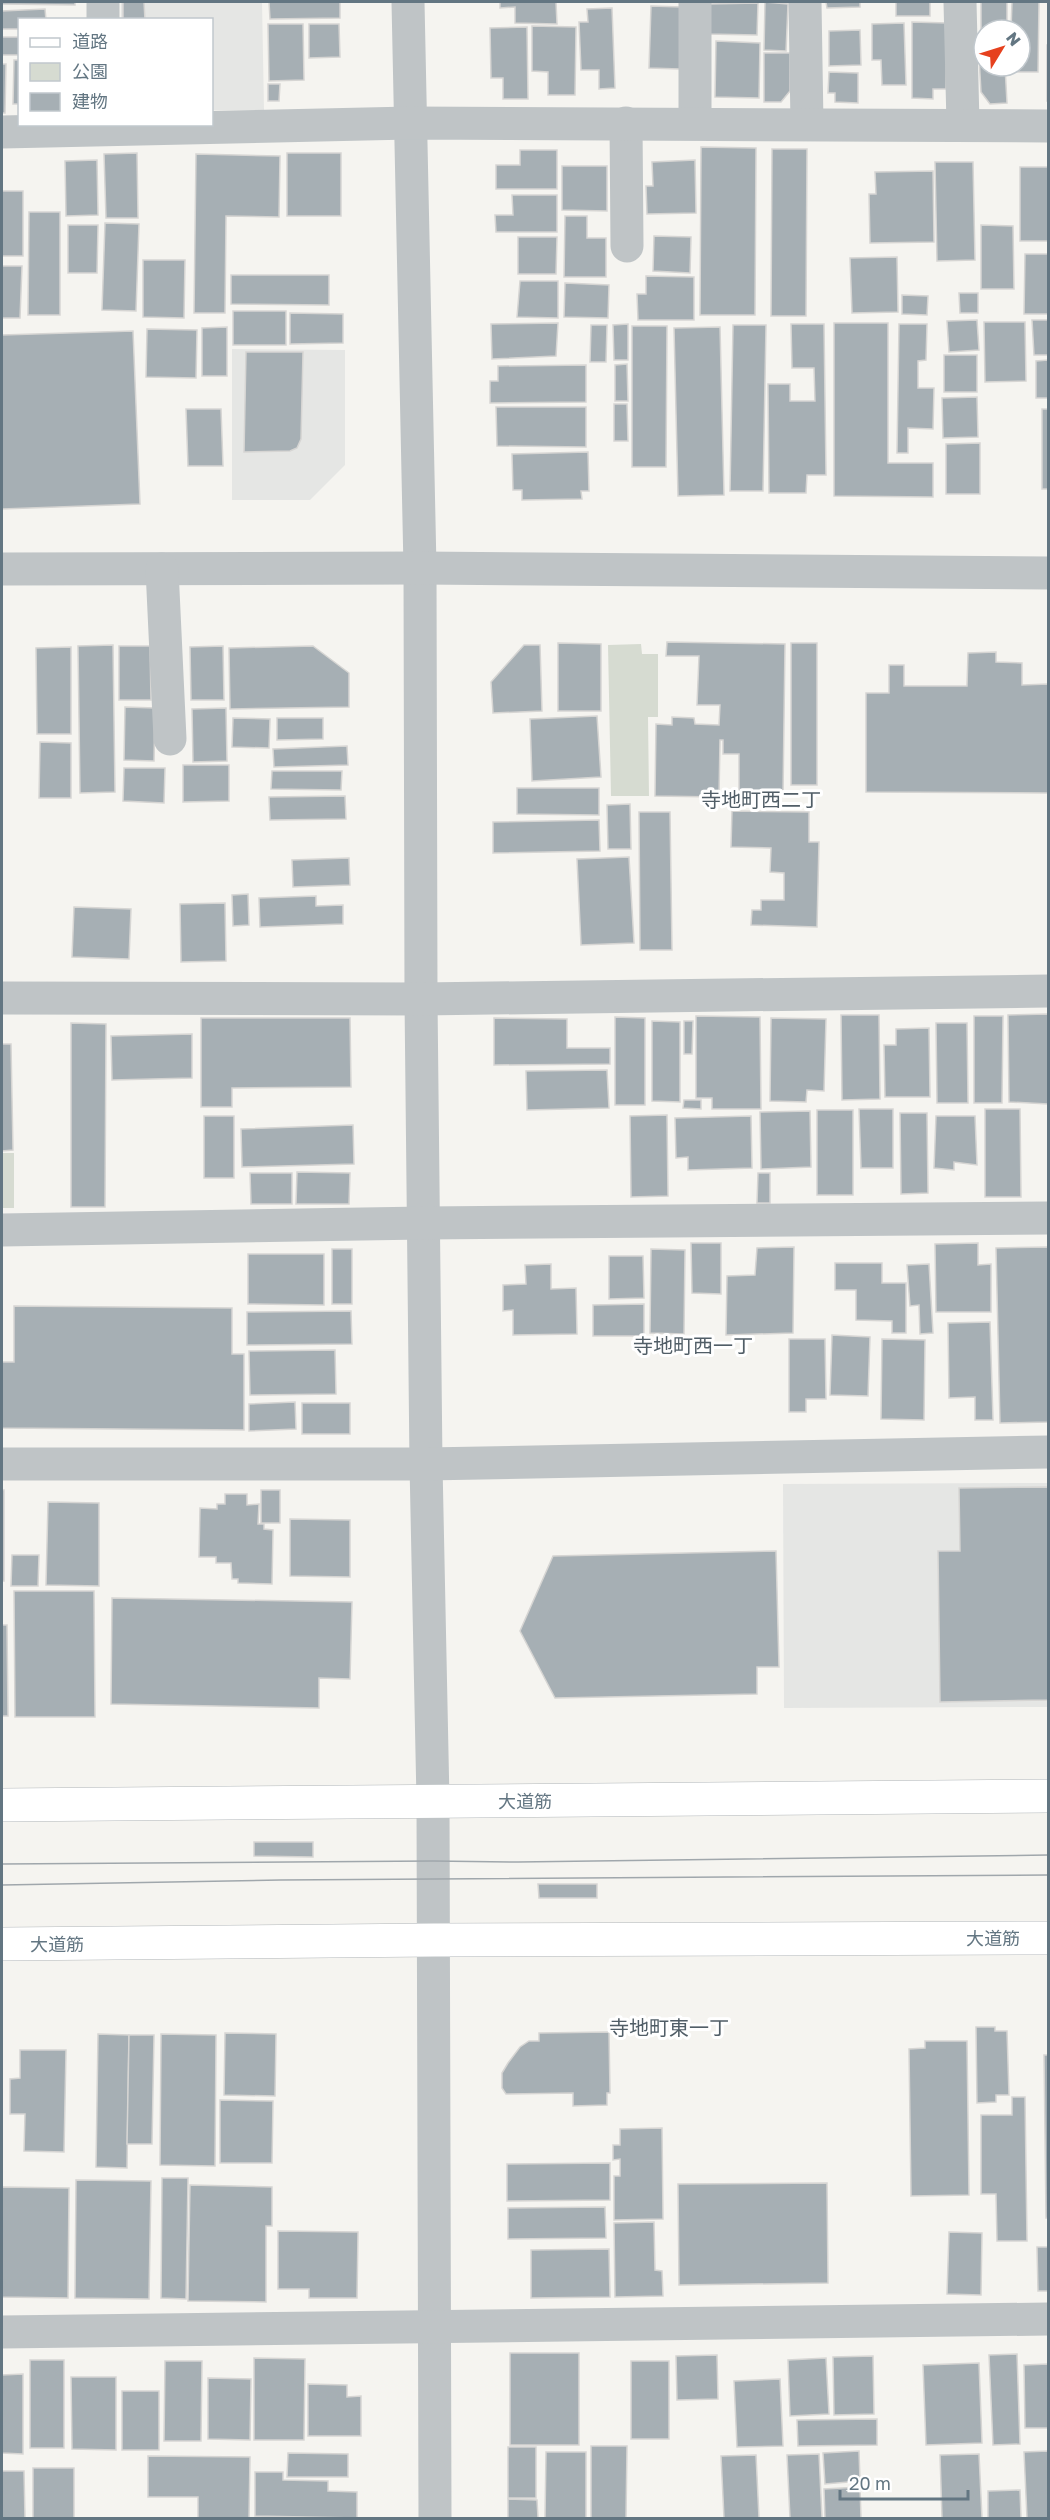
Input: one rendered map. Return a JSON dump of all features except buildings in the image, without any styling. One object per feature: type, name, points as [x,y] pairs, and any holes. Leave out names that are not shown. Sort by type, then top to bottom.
[{"type":"main road","name":"大道筋","points":[[2,1805],[1048,1796]]},
{"type":"main road","name":"大道筋","points":[[2,1944],[1048,1938]]},
{"type":"street","points":[[103,2],[103,18]]},
{"type":"street","points":[[408,2],[420,568],[421,999],[426,1464],[433,1801],[435,2518]]},
{"type":"street","points":[[695,2],[695,123]]},
{"type":"street","points":[[805,2],[807,123]]},
{"type":"street","points":[[960,2],[963,124]]},
{"type":"street","points":[[2,132],[410,123],[807,123],[1048,126]]},
{"type":"street","points":[[626,123],[627,246]]},
{"type":"street","points":[[2,569],[420,568],[1048,573]]},
{"type":"street","points":[[162,569],[170,738]]},
{"type":"street","points":[[2,998],[421,999],[1048,992]]},
{"type":"street","points":[[2,1230],[424,1223],[1048,1218]]},
{"type":"street","points":[[2,1464],[426,1464],[1048,1452]]},
{"type":"street","points":[[2,2332],[1048,2319]]},
{"type":"shaded area","points":[[121,2],[262,2],[264,110],[213,110],[213,18],[121,18]]},
{"type":"shaded area","points":[[232,349],[345,350],[345,465],[310,500],[232,500]]},
{"type":"shaded area","points":[[1048,1483],[1048,1707],[784,1708],[783,1484]]},
{"type":"green space","points":[[641,644],[642,654],[658,654],[658,717],[648,717],[649,796],[611,796],[608,645]]},
{"type":"green space","points":[[2,1153],[14,1153],[14,1208],[2,1208]]},
{"type":"tram line","points":[[2,1864],[518,1862],[1048,1855]]},
{"type":"tram line","points":[[2,1885],[280,1880],[1048,1875]]},
{"type":"district","name":"寺地町西二丁","points":[[761,799]]},
{"type":"district","name":"寺地町西一丁","points":[[693,1345]]},
{"type":"district","name":"寺地町東一丁","points":[[669,2027]]}]
